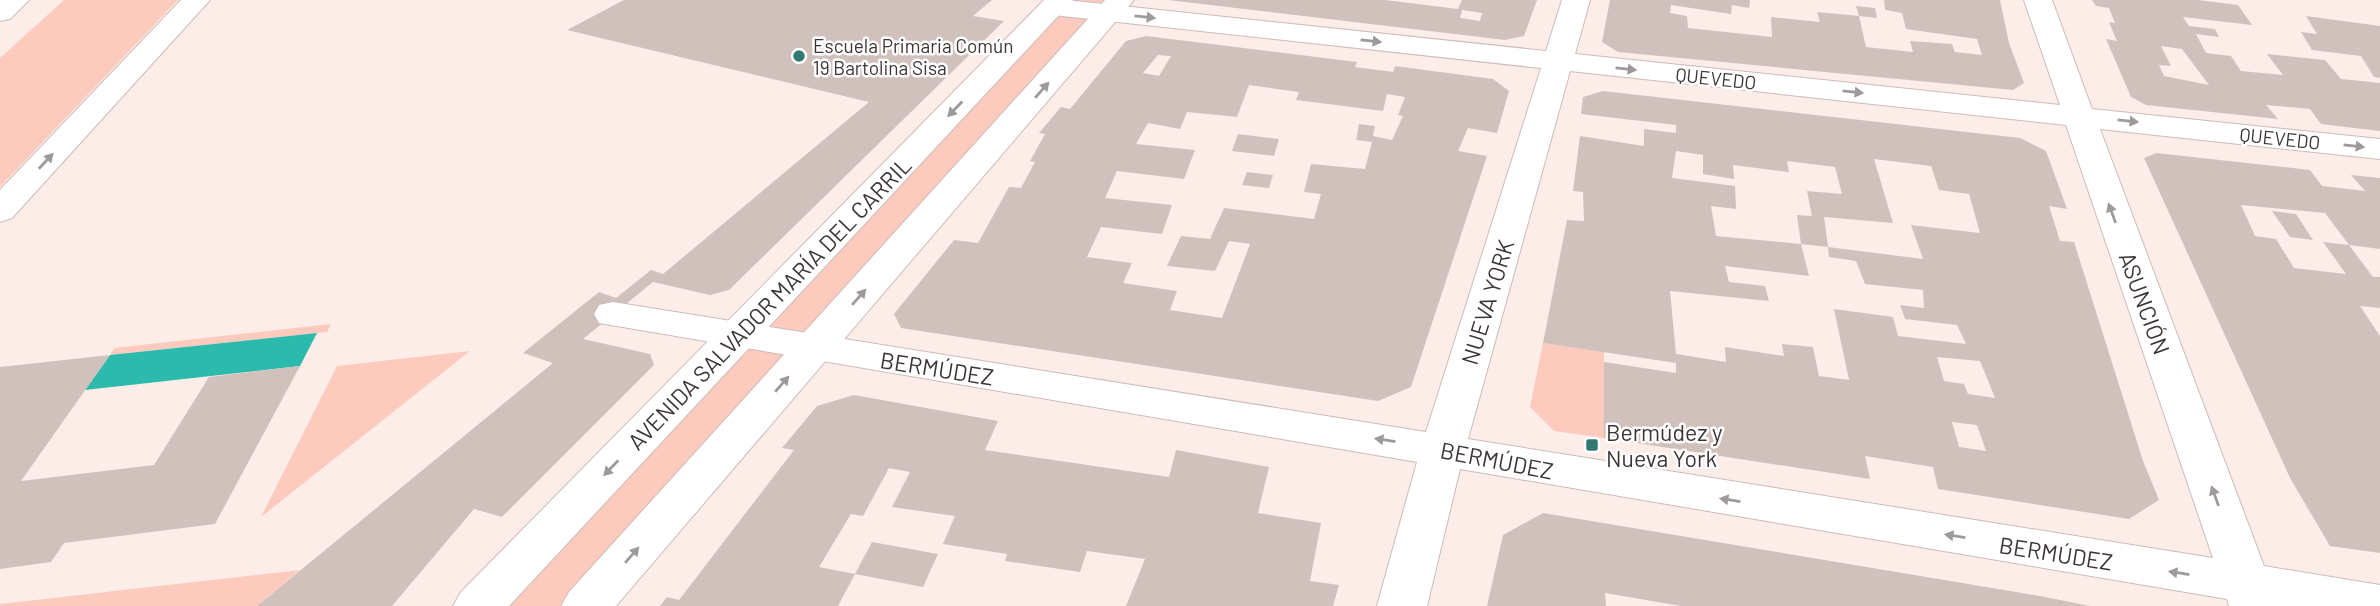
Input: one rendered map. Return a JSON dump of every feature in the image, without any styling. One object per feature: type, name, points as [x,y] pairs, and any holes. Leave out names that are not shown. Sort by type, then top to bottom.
[{"type":"main road","points":[[0,13],[15,0]]},
{"type":"main road","points":[[0,211],[196,0]]},
{"type":"main road","name":"NUEVA YORK","points":[[1402,606],[1443,449],[1576,0]]},
{"type":"main road","name":"ASUNCIÓN","points":[[2038,0],[2077,116],[2250,595]]},
{"type":"main road","name":"QUEVEDO","points":[[1056,4],[1115,6],[1558,61],[2380,149]]},
{"type":"main road","name":"AVENIDA SALVADOR MARÍA DEL CARRIL","points":[[478,606],[1056,4]]},
{"type":"main road","points":[[586,606],[1115,6]]},
{"type":"main road","name":"BERMÚDEZ","points":[[613,314],[1443,449],[2250,595],[2380,605]]},
{"type":"shaded area","points":[[64,0],[178,0],[0,187],[0,58]]},
{"type":"shaded area","points":[[1059,0],[1120,0],[586,606],[478,606]]},
{"type":"shaded area","points":[[331,324],[327,332],[110,355],[114,348]]},
{"type":"shaded area","points":[[1543,343],[1604,352],[1604,438],[1554,431],[1530,407]]},
{"type":"shaded area","points":[[470,351],[261,517],[337,366]]},
{"type":"shaded area","points":[[300,570],[257,606],[0,606],[0,604]]},
{"type":"water","points":[[317,333],[300,366],[85,390],[110,355]]},
{"type":"building","points":[[624,0],[992,0],[973,16],[1004,21],[729,290],[710,295],[653,282],[583,339],[650,354],[654,365],[502,517],[474,509],[392,606],[257,606],[553,363],[523,353],[599,292],[616,298],[651,270],[663,274],[869,102],[567,30]]},
{"type":"building","points":[[1168,0],[1385,0],[1458,9],[1462,0],[1537,0],[1524,36],[1505,40]],"holes":[[[1462,10],[1482,13],[1480,21],[1460,18]]]},
{"type":"building","points":[[1610,0],[1750,0],[1749,8],[1732,5],[1731,14],[1671,5],[1670,13],[1687,16],[1688,28],[1772,37],[1771,17],[1820,22],[1817,12],[1859,16],[1866,47],[1913,52],[1910,41],[1952,44],[1955,52],[1982,55],[1977,39],[1906,29],[1902,13],[1885,10],[1884,0],[2000,0],[2009,43],[2024,83],[2013,90],[1618,52],[1602,42]]},
{"type":"building","points":[[2092,0],[2198,0],[2238,5],[2252,25],[2183,17],[2189,26],[2215,29],[2219,37],[2196,34],[2206,53],[2231,56],[2241,71],[2283,75],[2267,54],[2325,60],[2341,79],[2380,83],[2380,131],[2321,124],[2310,109],[2266,105],[2278,119],[2146,105],[2131,97],[2106,39],[2117,41],[2109,22],[2115,23],[2109,8],[2096,6]],"holes":[[[2161,46],[2182,49],[2209,85],[2164,76],[2159,65],[2171,66]]]},
{"type":"building","points":[[1856,6],[1875,8],[1877,18],[1859,16]]},
{"type":"building","points":[[2306,16],[2380,26],[2380,78],[2374,77],[2361,56],[2312,50],[2301,32],[2317,34]]},
{"type":"building","points":[[1146,36],[1357,62],[1355,67],[1393,72],[1395,66],[1493,79],[1509,91],[1497,133],[1468,128],[1458,151],[1487,156],[1411,387],[1378,401],[901,328],[894,314],[954,240],[978,243],[1009,187],[1021,188],[1035,162],[1030,161],[1045,134],[1039,133],[1061,107],[1070,109],[1126,41]],"holes":[[[1158,55],[1171,56],[1159,76],[1143,73]],[[1249,85],[1299,92],[1296,100],[1383,111],[1387,94],[1405,97],[1398,115],[1403,116],[1392,140],[1373,136],[1375,126],[1359,124],[1356,140],[1372,142],[1365,169],[1311,164],[1304,192],[1321,194],[1314,219],[1224,208],[1210,239],[1181,236],[1167,266],[1215,271],[1229,241],[1250,244],[1222,318],[1170,310],[1177,291],[1123,283],[1132,263],[1087,257],[1101,227],[1162,234],[1172,205],[1105,198],[1117,171],[1184,179],[1195,150],[1136,144],[1148,123],[1180,129],[1187,112],[1237,117]]]},
{"type":"building","points":[[1603,91],[2020,138],[2046,151],[2067,209],[2049,206],[2060,241],[2074,242],[2143,461],[2159,500],[2129,519],[1938,489],[1933,467],[1865,456],[1870,479],[1604,438],[1604,362],[1676,373],[1676,363],[1543,343],[1567,220],[1584,221],[1583,192],[1573,191],[1580,136],[1644,146],[1644,129],[1676,133],[1676,125],[1581,114],[1583,97]],"holes":[[[1676,151],[1703,155],[1703,174],[1734,179],[1733,165],[1789,172],[1787,161],[1835,167],[1842,194],[1807,191],[1812,216],[1797,215],[1801,244],[1716,236],[1711,206],[1736,209],[1735,186],[1672,178]],[[1874,159],[1931,166],[1939,190],[1969,194],[1980,233],[1911,225],[1923,259],[1828,247],[1824,217],[1893,223]],[[1801,244],[1828,247],[1829,257],[1856,261],[1865,284],[1923,290],[1924,308],[1900,305],[1905,319],[1957,325],[1966,344],[1898,336],[1893,317],[1834,309],[1849,380],[1819,376],[1813,347],[1782,344],[1784,356],[1725,347],[1726,362],[1676,354],[1670,291],[1769,301],[1765,286],[1729,282],[1725,266],[1809,276]],[[1937,357],[1980,361],[1995,398],[1968,394],[1964,384],[1944,381]],[[1952,422],[1977,425],[1986,451],[1959,447]]]},
{"type":"building","points":[[1238,134],[1279,139],[1274,156],[1232,151]]},
{"type":"building","points":[[2156,153],[2310,170],[2322,186],[2365,191],[2351,175],[2380,178],[2380,249],[2349,245],[2373,277],[2380,277],[2380,308],[2360,306],[2380,336],[2380,553],[2330,546],[2290,478],[2144,158]],"holes":[[[2241,205],[2325,213],[2349,245],[2323,242],[2346,274],[2294,268],[2276,239],[2255,236]]]},
{"type":"building","points":[[1247,172],[1273,175],[1269,188],[1242,185]]},
{"type":"building","points":[[2272,211],[2296,214],[2313,240],[2290,237]]},
{"type":"building","points":[[110,355],[21,481],[154,465],[209,377],[300,366],[215,524],[64,543],[51,562],[0,569],[0,367]]},
{"type":"building","points":[[854,395],[998,421],[985,450],[1169,477],[1176,450],[1269,467],[1258,513],[1321,523],[1310,581],[1339,585],[1333,606],[1126,606],[1145,559],[1087,551],[1080,572],[1005,561],[1007,554],[943,544],[955,516],[892,507],[910,472],[889,468],[863,516],[851,514],[819,567],[855,574],[838,606],[660,606],[667,597],[679,600],[794,450],[782,448],[817,406]]},
{"type":"building","points":[[1543,513],[2090,606],[1681,606],[1605,593],[1606,606],[1487,606],[1503,535]]},
{"type":"building","points":[[872,542],[938,554],[923,587],[855,574]]},
{"type":"place","name":"Escuela Primaria Común 19 Bartolina Sisa","points":[[799,56]]},
{"type":"place","name":"Bermúdez y Nueva York","points":[[1592,445]]}]
